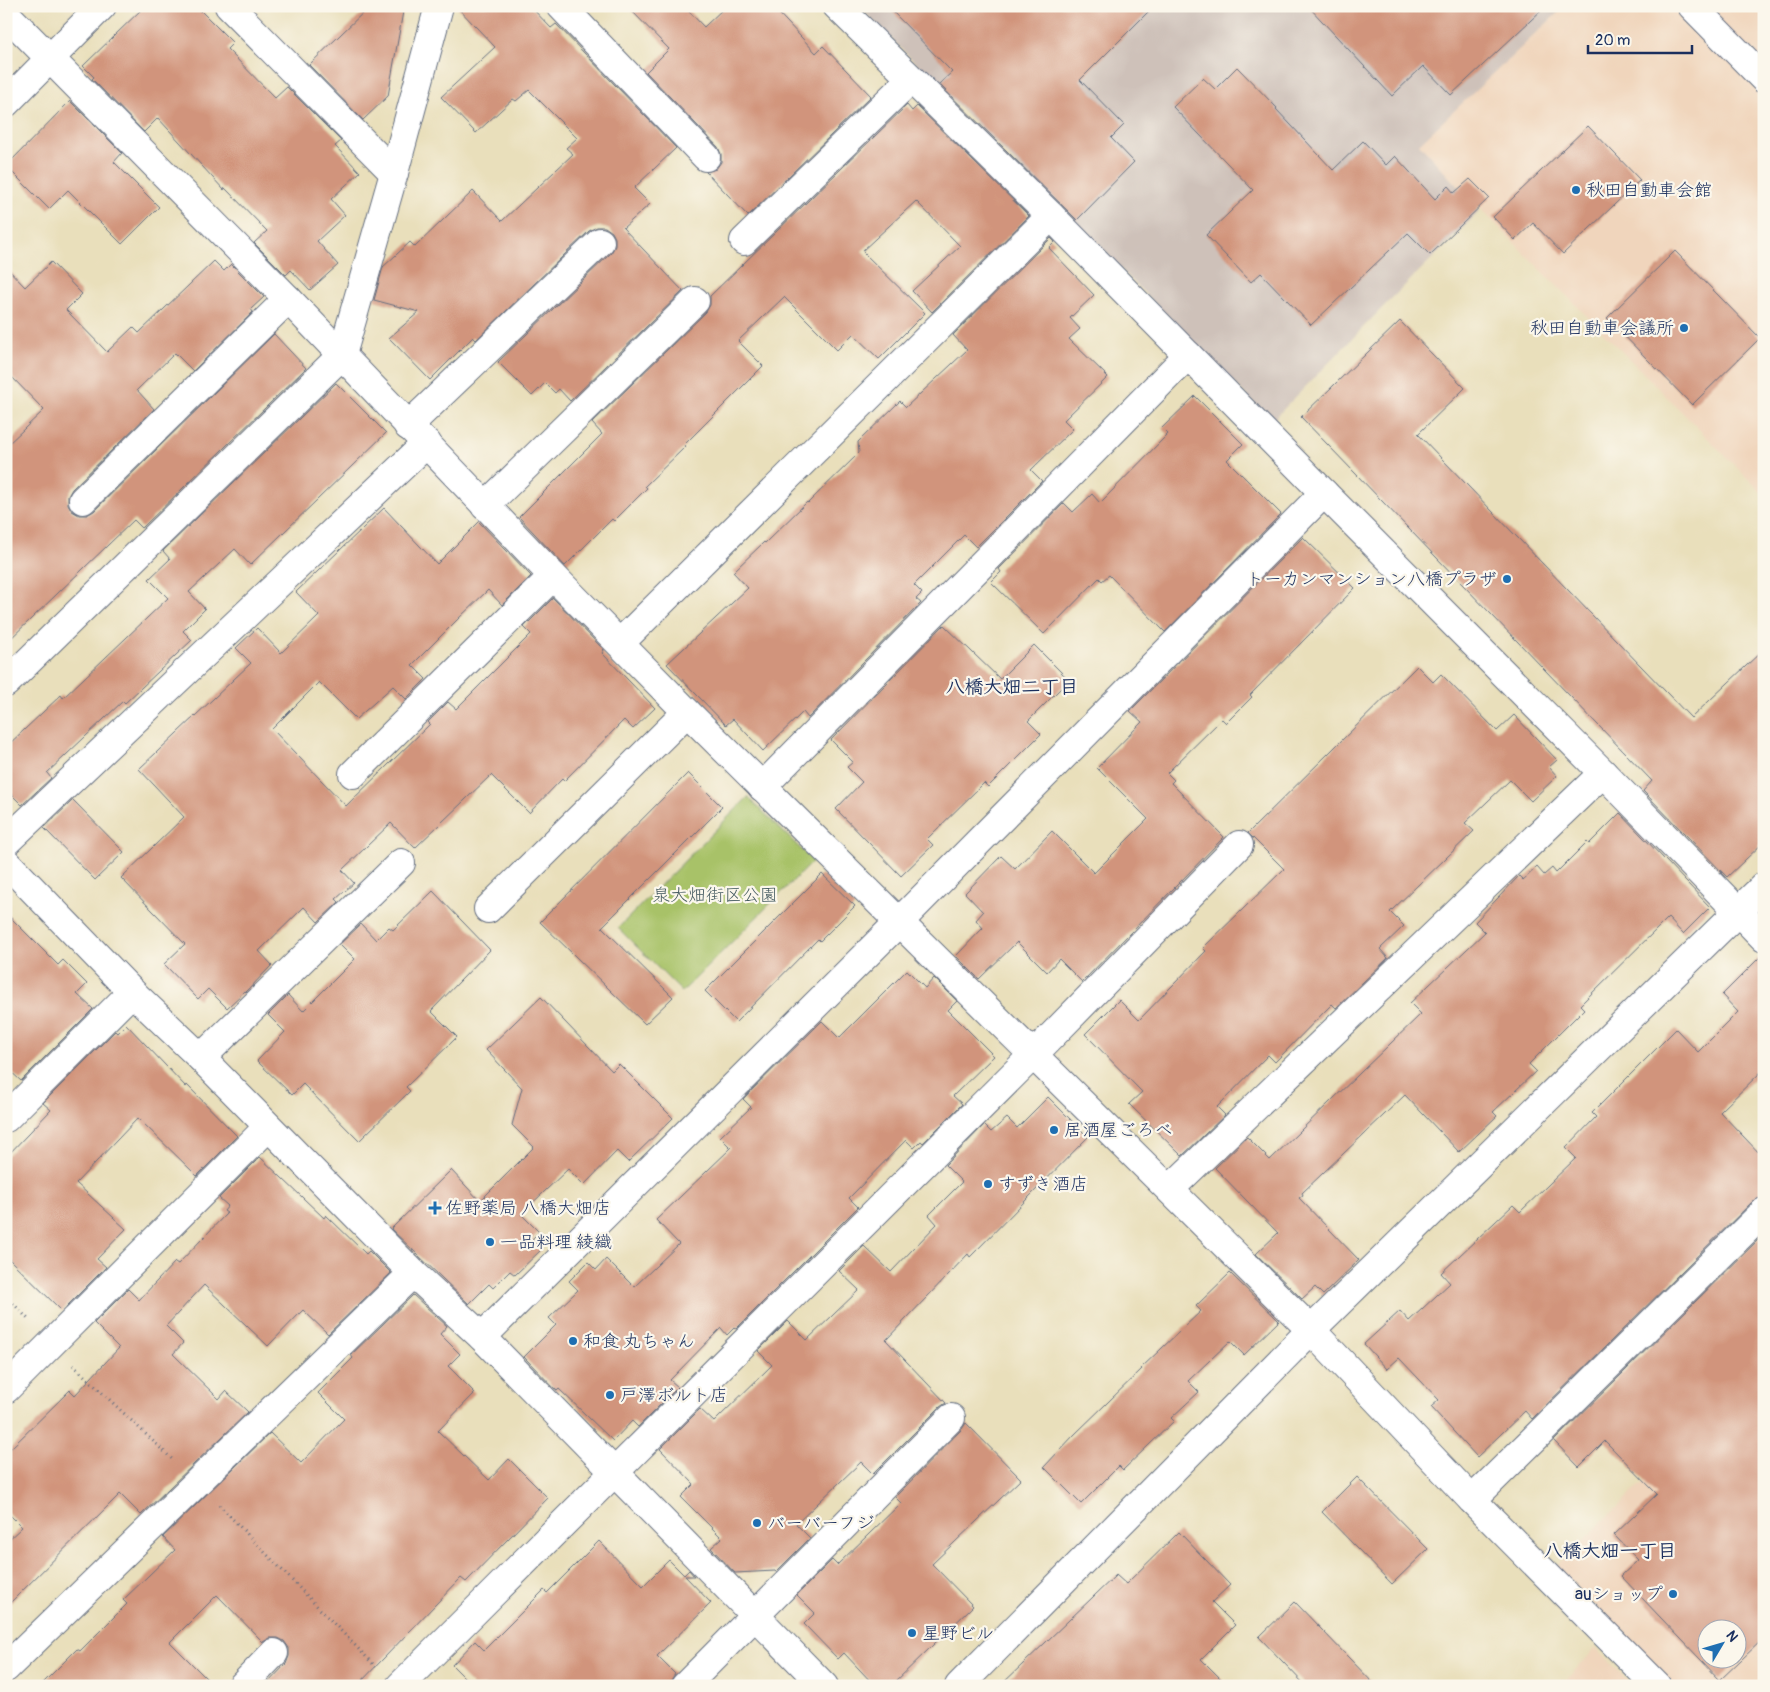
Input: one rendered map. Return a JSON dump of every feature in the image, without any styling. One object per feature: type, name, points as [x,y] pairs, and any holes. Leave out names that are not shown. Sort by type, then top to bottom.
[{"type":"street","points":[[6,103],[102,6]]},
{"type":"street","points":[[229,6],[394,173]]},
{"type":"street","points":[[6,683],[342,355],[439,6]]},
{"type":"street","points":[[561,6],[706,157]]},
{"type":"street","points":[[837,6],[1051,216],[1764,938]]},
{"type":"street","points":[[1692,6],[1764,79]]},
{"type":"street","points":[[6,14],[288,299],[485,506],[687,712],[1311,1330],[1472,1500],[1658,1686]]},
{"type":"street","points":[[744,241],[912,79]]},
{"type":"street","points":[[620,643],[1051,216]]},
{"type":"street","points":[[6,842],[417,434],[600,242]]},
{"type":"street","points":[[83,500],[288,299]]},
{"type":"street","points":[[485,506],[695,301]]},
{"type":"street","points":[[762,787],[1188,355]]},
{"type":"street","points":[[482,1337],[1324,493]]},
{"type":"street","points":[[353,774],[553,576]]},
{"type":"street","points":[[488,909],[687,712]]},
{"type":"street","points":[[1170,1189],[1603,773]]},
{"type":"street","points":[[400,1686],[1033,1056],[1239,846]]},
{"type":"street","points":[[6,862],[132,992],[201,1058],[413,1273],[482,1337],[824,1686]]},
{"type":"street","points":[[201,1058],[400,863]]},
{"type":"street","points":[[960,1686],[1311,1330],[1764,886]]},
{"type":"street","points":[[6,1118],[132,992]]},
{"type":"street","points":[[6,1389],[268,1127]]},
{"type":"street","points":[[1472,1500],[1764,1212]]},
{"type":"street","points":[[6,1668],[413,1273]]},
{"type":"street","points":[[685,1686],[950,1418]]},
{"type":"street","points":[[242,1686],[274,1653]]},
{"type":"shaded area","points":[[865,6],[1565,6],[1419,144],[1480,211],[1272,421],[862,9]]},
{"type":"shaded area","points":[[1565,6],[1764,6],[1764,495],[1418,144]]},
{"type":"shaded area","points":[[1764,1368],[1764,1686],[1672,1686],[1556,1566]]},
{"type":"shaded area","points":[[1596,1648],[1633,1686],[1560,1686]]},
{"type":"green space","name":"泉大畑街区公園","points":[[748,797],[813,861],[682,992],[618,928]]},
{"type":"building","points":[[145,6],[196,6],[233,43],[227,49],[275,98],[287,87],[341,141],[335,146],[360,172],[331,199],[345,215],[317,241],[338,265],[310,290],[291,270],[286,275],[254,243],[267,231],[225,188],[224,190],[158,118],[144,132],[92,79],[94,77],[83,66]]},
{"type":"building","points":[[370,6],[404,6],[388,96],[363,120],[309,65]]},
{"type":"building","points":[[456,6],[530,6],[551,28],[556,24],[676,148],[634,188],[650,204],[623,228],[683,291],[570,401],[559,389],[555,393],[545,383],[532,396],[498,362],[611,253],[615,246],[615,238],[612,232],[605,227],[597,227],[589,231],[476,340],[473,337],[430,380],[389,338],[419,312],[374,300],[383,267],[410,242],[415,247],[473,191],[502,221],[573,154],[566,148],[577,138],[529,90],[516,101],[513,99],[476,133],[441,97],[495,47]]},
{"type":"building","points":[[627,6],[684,6],[704,27],[726,6],[772,6],[816,53],[823,46],[871,96],[748,216],[706,172],[716,169],[721,162],[721,154],[718,147],[646,72],[669,49]]},
{"type":"building","points":[[887,6],[1154,6],[1080,80],[1124,125],[1111,138],[1134,162],[1077,220],[939,84],[952,72]]},
{"type":"building","points":[[1308,6],[1546,6],[1451,95],[1423,66],[1392,96]]},
{"type":"building","points":[[1237,67],[1333,170],[1363,141],[1386,165],[1395,156],[1435,199],[1448,186],[1454,193],[1470,179],[1489,198],[1430,255],[1408,233],[1311,325],[1261,273],[1251,282],[1206,235],[1253,190],[1173,107],[1203,78],[1215,89]]},
{"type":"building","points":[[70,101],[122,153],[114,162],[159,207],[122,244],[68,190],[49,209],[6,166]]},
{"type":"building","points":[[907,105],[912,111],[917,106],[1029,216],[932,312],[912,291],[960,246],[916,201],[862,251],[925,313],[879,359],[853,334],[837,350],[784,297],[738,341],[763,366],[645,486],[647,488],[614,521],[612,519],[565,566],[519,517],[602,434],[592,423],[706,312],[710,305],[710,296]]},
{"type":"building","name":"秋田自動車会館","points":[[1588,126],[1640,180],[1563,254],[1533,223],[1515,240],[1493,217]]},
{"type":"building","points":[[1051,238],[1055,242],[1049,248],[1094,295],[1070,318],[1080,329],[1069,339],[1108,377],[1064,420],[1073,429],[1031,470],[1042,481],[976,547],[964,535],[914,585],[922,593],[916,599],[921,603],[808,718],[803,712],[763,751],[733,719],[726,725],[667,664],[748,588],[733,572],[859,453],[858,442],[900,401],[906,407],[967,350],[953,335]]},
{"type":"building","name":"秋田自動車会議所","points":[[1675,251],[1760,338],[1692,405],[1607,318]]},
{"type":"building","points":[[214,261],[224,271],[231,264],[264,297],[251,309],[253,312],[193,371],[175,353],[137,390],[154,409],[72,489],[68,496],[68,504],[72,511],[79,515],[87,515],[94,511],[274,334],[306,368],[142,528],[134,520],[6,643],[6,446],[44,410],[6,371],[6,267],[25,287],[51,262],[82,294],[66,310],[107,352],[133,327],[139,333]]},
{"type":"building","name":"トーカンマンション八橋プラザ","points":[[1400,321],[1465,388],[1418,434],[1691,718],[1764,649],[1764,842],[1727,877],[1643,791],[1652,781],[1301,417]]},
{"type":"building","points":[[336,383],[386,433],[250,565],[235,549],[189,592],[205,609],[183,631],[192,640],[125,703],[123,701],[47,773],[51,778],[22,805],[6,789],[6,747],[61,695],[63,698],[168,598],[149,579],[170,559],[163,551]]},
{"type":"building","points":[[1195,396],[1243,444],[1227,460],[1281,514],[1165,632],[1109,575],[1102,581],[1099,578],[1044,634],[991,582],[1001,572],[999,569],[1064,503],[1073,512],[1092,494],[1100,503],[1168,434],[1162,428]]},
{"type":"building","points":[[384,508],[437,564],[479,522],[531,576],[502,605],[488,590],[457,620],[412,665],[426,679],[406,699],[393,686],[356,719],[319,682],[272,729],[346,806],[430,724],[428,722],[448,702],[456,709],[531,634],[524,627],[553,598],[604,650],[602,653],[655,708],[633,729],[624,720],[564,781],[562,779],[529,813],[491,775],[415,848],[391,823],[342,870],[354,883],[336,899],[339,902],[318,922],[304,907],[259,951],[272,965],[246,992],[227,1008],[208,989],[198,999],[164,964],[185,944],[121,878],[184,817],[139,769],[251,663],[236,648],[257,628],[281,653],[319,616],[296,592]]},
{"type":"building","points":[[1303,537],[1355,588],[1250,695],[1252,697],[1226,723],[1222,719],[1167,773],[1174,780],[1171,783],[1224,837],[1082,982],[1059,959],[1047,972],[1017,942],[979,979],[956,956],[983,928],[976,920],[983,912],[965,893],[1001,856],[1015,869],[1052,831],[1094,873],[1148,819],[1097,768],[1142,722],[1130,711]]},
{"type":"building","points":[[944,625],[1000,679],[1034,645],[1069,680],[1028,721],[1041,734],[988,787],[984,783],[927,839],[933,845],[901,876],[836,809],[862,782],[847,767],[853,762],[831,740]]},
{"type":"building","points":[[1417,666],[1433,682],[1441,674],[1497,731],[1514,715],[1557,760],[1549,767],[1557,776],[1531,801],[1510,780],[1465,823],[1474,831],[1390,912],[1404,926],[1380,949],[1388,958],[1336,1008],[1332,1004],[1275,1062],[1268,1055],[1217,1107],[1225,1115],[1182,1156],[1129,1104],[1142,1092],[1085,1034],[1119,1000],[1139,1020],[1206,951],[1203,948],[1284,869],[1248,833]]},
{"type":"building","points":[[688,773],[722,807],[602,927],[673,997],[645,1024],[540,922]]},
{"type":"building","points":[[73,800],[124,852],[95,880],[44,828]]},
{"type":"building","points":[[1620,813],[1710,907],[1683,934],[1668,918],[1580,1005],[1584,1009],[1529,1064],[1536,1071],[1493,1112],[1497,1116],[1459,1152],[1405,1095],[1302,1193],[1303,1195],[1299,1198],[1359,1260],[1323,1295],[1315,1287],[1302,1299],[1256,1254],[1278,1233],[1215,1168],[1247,1137],[1270,1160],[1421,1014],[1410,1003],[1485,932],[1475,922],[1519,876],[1523,880],[1537,867],[1544,875],[1552,868],[1556,873]]},
{"type":"building","points":[[822,874],[855,906],[820,941],[818,939],[736,1022],[705,991]]},
{"type":"building","points":[[433,891],[490,950],[431,1011],[457,1037],[406,1087],[410,1091],[359,1141],[303,1084],[292,1095],[257,1061],[285,1032],[268,1015],[288,995],[303,1011],[355,959],[340,944],[361,924],[376,940],[389,927],[393,930]]},
{"type":"building","points":[[6,913],[58,965],[63,960],[87,984],[77,994],[93,1009],[21,1081],[6,1067]]},
{"type":"building","points":[[1764,953],[1764,1069],[1720,1112],[1764,1158],[1764,1197],[1753,1201],[1532,1419],[1525,1411],[1477,1457],[1431,1407],[1439,1400],[1399,1358],[1387,1369],[1364,1344],[1400,1311],[1409,1321],[1450,1283],[1441,1273],[1513,1205],[1520,1212],[1576,1158],[1566,1148],[1596,1117],[1592,1113],[1676,1029],[1698,1052],[1738,1012],[1722,995]]},
{"type":"building","points":[[907,970],[925,988],[934,978],[957,1001],[948,1010],[994,1056],[953,1096],[962,1104],[923,1143],[921,1141],[914,1148],[906,1140],[849,1198],[858,1207],[736,1329],[735,1327],[727,1335],[721,1328],[670,1380],[678,1387],[638,1427],[632,1421],[613,1441],[559,1389],[557,1391],[524,1357],[556,1325],[549,1318],[578,1290],[569,1281],[588,1262],[596,1270],[606,1259],[634,1287],[679,1244],[656,1220],[731,1148],[720,1137],[751,1107],[743,1099],[822,1021],[839,1038]]},
{"type":"building","points":[[541,997],[612,1071],[619,1064],[673,1118],[628,1162],[617,1151],[584,1185],[568,1169],[521,1214],[539,1232],[532,1239],[542,1249],[515,1275],[510,1271],[493,1288],[489,1284],[469,1304],[391,1229],[451,1170],[480,1201],[534,1147],[512,1125],[522,1088],[486,1050]]},
{"type":"building","points":[[126,1024],[186,1087],[187,1085],[237,1136],[197,1176],[138,1118],[76,1183],[126,1229],[97,1259],[106,1267],[62,1311],[6,1256],[6,1157],[51,1110],[43,1103],[115,1031],[117,1033]]},
{"type":"building","points":[[1048,1097],[1088,1137],[970,1257],[968,1254],[886,1340],[946,1403],[873,1474],[861,1462],[796,1524],[810,1538],[776,1572],[735,1573],[711,1548],[722,1538],[681,1497],[694,1484],[660,1449],[700,1409],[714,1422],[772,1365],[758,1351],[788,1321],[807,1340],[859,1290],[839,1271],[864,1246],[891,1272],[937,1224],[929,1215],[962,1182],[945,1165],[984,1125],[991,1132],[1007,1118],[1017,1128]]},
{"type":"building","points":[[260,1157],[324,1218],[326,1215],[366,1254],[369,1251],[391,1273],[328,1334],[303,1310],[268,1346],[204,1285],[166,1326],[183,1343],[173,1354],[219,1399],[226,1391],[248,1412],[141,1515],[120,1494],[6,1607],[6,1542],[22,1527],[6,1511],[6,1453],[70,1390],[75,1395],[119,1348],[94,1323],[128,1289],[139,1300],[175,1262],[178,1264],[227,1213],[224,1211],[228,1206],[219,1198]]},
{"type":"building","points":[[1764,1234],[1764,1638],[1748,1653],[1748,1620],[1698,1620],[1698,1657],[1621,1576],[1638,1560],[1614,1535],[1657,1494],[1605,1441],[1579,1467],[1554,1441]]},
{"type":"building","points":[[1230,1273],[1279,1321],[1244,1355],[1230,1341],[1188,1381],[1199,1392],[1171,1418],[1174,1421],[1123,1470],[1119,1466],[1081,1504],[1044,1467],[1141,1368],[1201,1311],[1196,1306]]},
{"type":"building","points":[[413,1295],[447,1326],[440,1334],[460,1354],[448,1366],[475,1393],[438,1431],[489,1480],[509,1459],[548,1498],[466,1582],[461,1578],[357,1686],[265,1686],[286,1664],[289,1648],[284,1641],[278,1638],[270,1638],[263,1642],[217,1595],[170,1642],[214,1686],[40,1686],[77,1649],[80,1651],[127,1604],[123,1600],[175,1550],[163,1537],[270,1433],[301,1463],[344,1419],[318,1393],[353,1358],[351,1355]]},
{"type":"building","points":[[966,1423],[1021,1479],[932,1564],[973,1606],[891,1686],[875,1686],[844,1653],[838,1659],[804,1624],[815,1613],[797,1595],[832,1560],[837,1565],[901,1503],[895,1497]]},
{"type":"building","points":[[1357,1477],[1428,1549],[1392,1584],[1322,1512]]},
{"type":"building","points":[[1179,1532],[1230,1585],[1212,1602],[1235,1625],[1201,1659],[1228,1686],[1000,1686],[1116,1575],[1126,1584]]},
{"type":"building","points":[[599,1541],[643,1586],[669,1560],[684,1575],[689,1570],[694,1576],[685,1576],[711,1603],[657,1656],[675,1674],[670,1682],[670,1686],[473,1686],[452,1665],[475,1641],[484,1650],[544,1590],[547,1593]]},
{"type":"building","points":[[1295,1602],[1376,1686],[1306,1686],[1259,1637]]},
{"type":"building","points":[[1710,1670],[1730,1670],[1720,1680]]},
{"type":"place","name":"秋田自動車会館","points":[[1576,190]]},
{"type":"place","name":"秋田自動車会議所","points":[[1684,328]]},
{"type":"place","name":"トーカンマンション八橋プラザ","points":[[1507,579]]},
{"type":"place","name":"居酒屋ごろべ","points":[[1054,1130]]},
{"type":"place","name":"すずき酒店","points":[[988,1184]]},
{"type":"place","name":"佐野薬局 八橋大畑店","points":[[435,1208]]},
{"type":"place","name":"一品料理 綾織","points":[[490,1242]]},
{"type":"place","name":"和食 丸ちゃん","points":[[573,1341]]},
{"type":"place","name":"戸澤ボルト店","points":[[610,1395]]},
{"type":"place","name":"バーバーフジ","points":[[757,1523]]},
{"type":"place","name":"auショップ","points":[[1673,1594]]},
{"type":"place","name":"星野ビル","points":[[912,1633]]},
{"type":"district","name":"八橋大畑二丁目","points":[[1012,686]]},
{"type":"district","name":"八橋大畑一丁目","points":[[1610,1550]]}]
